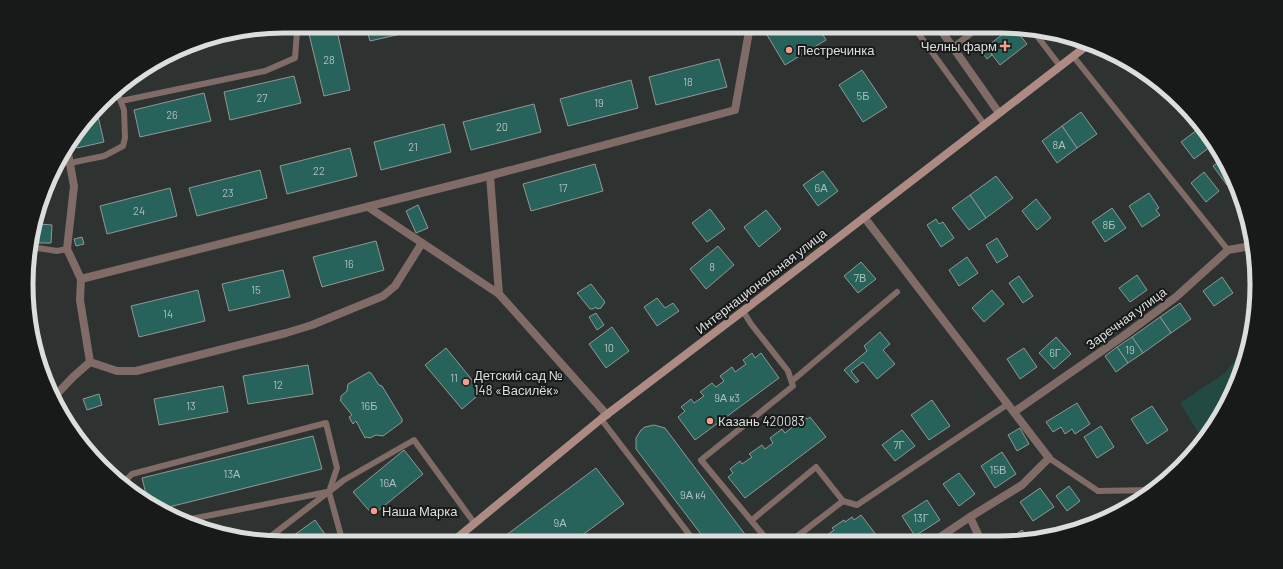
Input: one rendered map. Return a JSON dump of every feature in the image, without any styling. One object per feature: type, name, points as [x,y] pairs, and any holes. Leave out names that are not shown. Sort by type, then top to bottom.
[{"type":"street","points":[[81,279],[490,176],[735,110],[749,33]]},
{"type":"street","points":[[943,33],[999,113]]},
{"type":"street","name":"Интернациональная улица","points":[[460,536],[604,417],[1084,48]]},
{"type":"street","points":[[69,156],[74,186],[67,249],[81,279],[80,300],[90,362]]},
{"type":"street","points":[[490,176],[499,294]]},
{"type":"street","points":[[368,207],[499,294],[604,417]]},
{"type":"street","points":[[864,217],[1049,458],[1022,485],[970,516],[941,536]]},
{"type":"street","points":[[90,362],[117,371],[136,371],[312,325],[383,296],[394,286],[422,243]]},
{"type":"street","points":[[1228,250],[1247,247]]},
{"type":"street","name":"Заречная улица","points":[[1014,412],[1122,337],[1176,297],[1228,250]]},
{"type":"street","points":[[58,393],[90,362]]},
{"type":"street","points":[[970,516],[979,536]]},
{"type":"lane","points":[[121,101],[265,71],[295,58],[296,33]]},
{"type":"lane","points":[[918,33],[984,124]]},
{"type":"lane","points":[[953,47],[972,33]]},
{"type":"lane","points":[[1037,36],[1060,66]]},
{"type":"lane","points":[[1074,56],[1228,250]]},
{"type":"lane","points":[[70,163],[104,156],[123,146],[124,110],[119,95]]},
{"type":"lane","points":[[36,248],[57,251],[67,249]]},
{"type":"lane","points":[[792,381],[897,292]]},
{"type":"lane","points":[[743,311],[751,324],[788,371],[793,386],[701,460],[765,536]]},
{"type":"lane","points":[[752,520],[816,467],[843,501],[857,505],[1008,404]]},
{"type":"lane","points":[[604,417],[691,536]]},
{"type":"lane","points":[[126,480],[132,474],[326,423],[336,468],[329,492],[342,536]]},
{"type":"lane","points":[[272,535],[344,480],[414,440],[475,524]]},
{"type":"lane","points":[[1049,458],[1098,491],[1143,490]]},
{"type":"lane","points":[[193,519],[329,492]]},
{"type":"lane","points":[[799,536],[843,501]]},
{"type":"green space","points":[[1240,354],[1231,381],[1224,396],[1200,435],[1180,403],[1225,373]]},
{"type":"building","points":[[309,33],[338,33],[350,90],[324,96]]},
{"type":"building","points":[[368,33],[405,33],[370,41]]},
{"type":"building","points":[[766,33],[822,33],[826,40],[785,65]]},
{"type":"building","points":[[1004,33],[1019,34],[1027,44],[1000,65],[986,47]]},
{"type":"building","points":[[986,47],[992,55],[987,59],[981,51]]},
{"type":"building","points":[[719,59],[727,87],[656,105],[649,77]]},
{"type":"building","points":[[862,70],[887,107],[863,122],[839,85]]},
{"type":"building","points":[[294,76],[301,103],[230,120],[224,92]]},
{"type":"building","points":[[631,80],[638,108],[568,126],[560,99]]},
{"type":"building","points":[[204,93],[211,121],[140,137],[134,110]]},
{"type":"building","points":[[534,104],[541,132],[471,150],[463,122]]},
{"type":"building","points":[[1081,112],[1097,134],[1077,148],[1062,126]]},
{"type":"building","points":[[98,116],[104,142],[77,148],[76,143]]},
{"type":"building","points":[[444,124],[451,152],[381,170],[374,142]]},
{"type":"building","points":[[1062,126],[1077,148],[1057,163],[1042,141]]},
{"type":"building","points":[[1197,130],[1209,147],[1194,159],[1181,142]]},
{"type":"building","points":[[350,148],[357,176],[287,194],[280,166]]},
{"type":"building","points":[[1218,162],[1229,183],[1227,185],[1213,166]]},
{"type":"building","points":[[595,164],[603,191],[531,211],[523,184]]},
{"type":"building","points":[[260,170],[267,198],[197,216],[189,188]]},
{"type":"building","points":[[823,171],[838,191],[818,206],[803,185]]},
{"type":"building","points":[[1204,172],[1219,191],[1206,202],[1191,183]]},
{"type":"building","points":[[996,176],[1013,198],[986,218],[970,195]]},
{"type":"building","points":[[170,188],[177,216],[107,234],[100,206]]},
{"type":"building","points":[[1149,193],[1159,208],[1156,210],[1160,215],[1142,227],[1129,206]]},
{"type":"building","points":[[970,195],[986,218],[969,230],[952,208]]},
{"type":"building","points":[[1036,199],[1051,218],[1037,230],[1022,211]]},
{"type":"building","points":[[418,205],[428,228],[416,233],[406,211]]},
{"type":"building","points":[[1112,208],[1126,228],[1105,242],[1092,222]]},
{"type":"building","points":[[710,209],[725,229],[707,242],[692,223]]},
{"type":"building","points":[[766,210],[781,229],[759,247],[744,227]]},
{"type":"building","points":[[936,219],[939,224],[943,222],[954,238],[941,247],[927,225]]},
{"type":"building","points":[[41,224],[52,225],[51,243],[39,243]]},
{"type":"building","points":[[82,237],[84,244],[76,246],[74,239]]},
{"type":"building","points":[[997,238],[1008,256],[997,263],[986,245]]},
{"type":"building","points":[[376,241],[384,270],[322,287],[313,257]]},
{"type":"building","points":[[718,246],[734,265],[706,289],[690,269]]},
{"type":"building","points":[[967,257],[978,273],[959,286],[949,270]]},
{"type":"building","points":[[861,262],[876,279],[858,293],[844,276]]},
{"type":"building","points":[[283,270],[290,297],[229,311],[222,284]]},
{"type":"building","points":[[1137,275],[1147,290],[1130,302],[1119,288]]},
{"type":"building","points":[[1019,276],[1033,296],[1023,303],[1009,283]]},
{"type":"building","points":[[1222,277],[1233,293],[1214,306],[1203,291]]},
{"type":"building","points":[[591,284],[605,302],[601,308],[597,309],[596,307],[590,309],[577,293]]},
{"type":"building","points":[[198,290],[205,321],[139,337],[131,306]]},
{"type":"building","points":[[992,290],[1004,304],[984,322],[972,308]]},
{"type":"building","points":[[657,298],[665,308],[673,303],[679,311],[657,326],[644,307]]},
{"type":"building","points":[[1180,303],[1191,319],[1171,333],[1160,317]]},
{"type":"building","points":[[596,313],[604,325],[597,330],[589,317]]},
{"type":"building","points":[[1160,317],[1171,333],[1143,353],[1132,337]]},
{"type":"building","points":[[612,327],[629,351],[606,368],[589,344]]},
{"type":"building","points":[[880,332],[890,344],[883,350],[895,364],[877,379],[863,362],[851,371],[859,381],[856,383],[844,370],[867,351],[864,346]]},
{"type":"building","points":[[1056,337],[1071,354],[1054,369],[1039,353]]},
{"type":"building","points":[[1132,337],[1143,353],[1128,363],[1117,347]]},
{"type":"building","points":[[1117,347],[1128,363],[1116,372],[1105,356]]},
{"type":"building","points":[[446,348],[482,392],[462,409],[425,365]]},
{"type":"building","points":[[1024,348],[1037,367],[1020,379],[1007,359]]},
{"type":"building","points":[[752,353],[755,358],[761,353],[779,378],[695,440],[678,417],[685,411],[681,407],[691,399],[694,403],[704,396],[700,392],[712,383],[716,387],[724,381],[720,376],[732,367],[735,372],[746,364],[743,360]]},
{"type":"building","points":[[308,365],[313,394],[248,404],[243,376]]},
{"type":"building","points":[[369,372],[379,385],[382,386],[402,419],[402,422],[383,436],[376,435],[370,438],[365,438],[356,421],[353,424],[349,417],[352,415],[340,400],[341,396],[347,391],[348,384]]},
{"type":"building","points":[[223,386],[228,412],[159,425],[154,399]]},
{"type":"building","points":[[99,394],[102,405],[87,410],[83,399]]},
{"type":"building","points":[[932,400],[950,426],[929,440],[911,415]]},
{"type":"building","points":[[1077,403],[1090,424],[1075,434],[1072,429],[1065,434],[1061,427],[1053,432],[1046,422]]},
{"type":"building","points":[[1152,406],[1168,430],[1147,444],[1131,419]]},
{"type":"building","points":[[803,414],[807,419],[810,417],[826,437],[745,498],[728,477],[733,473],[730,469],[740,461],[742,464],[752,457],[749,454],[762,445],[765,449],[773,443],[770,438],[782,429],[785,433],[795,425],[792,422]]},
{"type":"building","points":[[654,425],[665,428],[746,536],[702,536],[636,449],[636,438],[645,427]]},
{"type":"building","points":[[1101,426],[1114,447],[1097,458],[1084,437]]},
{"type":"building","points":[[1020,428],[1029,444],[1017,451],[1008,435]]},
{"type":"building","points":[[902,430],[915,446],[895,461],[882,445]]},
{"type":"building","points":[[313,436],[322,469],[168,507],[146,495],[142,478]]},
{"type":"building","points":[[404,450],[423,474],[373,515],[353,492]]},
{"type":"building","points":[[1002,452],[1016,474],[995,488],[981,466]]},
{"type":"building","points":[[596,468],[624,504],[581,536],[505,536]]},
{"type":"building","points":[[959,473],[975,494],[959,506],[943,484]]},
{"type":"building","points":[[1069,486],[1080,501],[1067,511],[1056,496]]},
{"type":"building","points":[[1040,488],[1054,507],[1033,521],[1020,502]]},
{"type":"building","points":[[927,500],[940,520],[915,536],[902,516]]},
{"type":"building","points":[[861,515],[877,536],[826,536],[834,530],[832,528],[844,520],[845,522],[852,517],[854,520]]},
{"type":"building","points":[[315,520],[326,536],[293,536]]},
{"type":"building","points":[[1022,530],[1025,534],[1015,535]]},
{"type":"place","name":"Челны фарм","points":[[1005,46]]},
{"type":"place","name":"Пестречинка","points":[[789,50]]},
{"type":"place","name":"Детский сад № 148 «Василёк»","points":[[466,382]]},
{"type":"place","name":"Казань 420083","points":[[710,421]]},
{"type":"place","name":"Наша Марка","points":[[374,511]]}]
